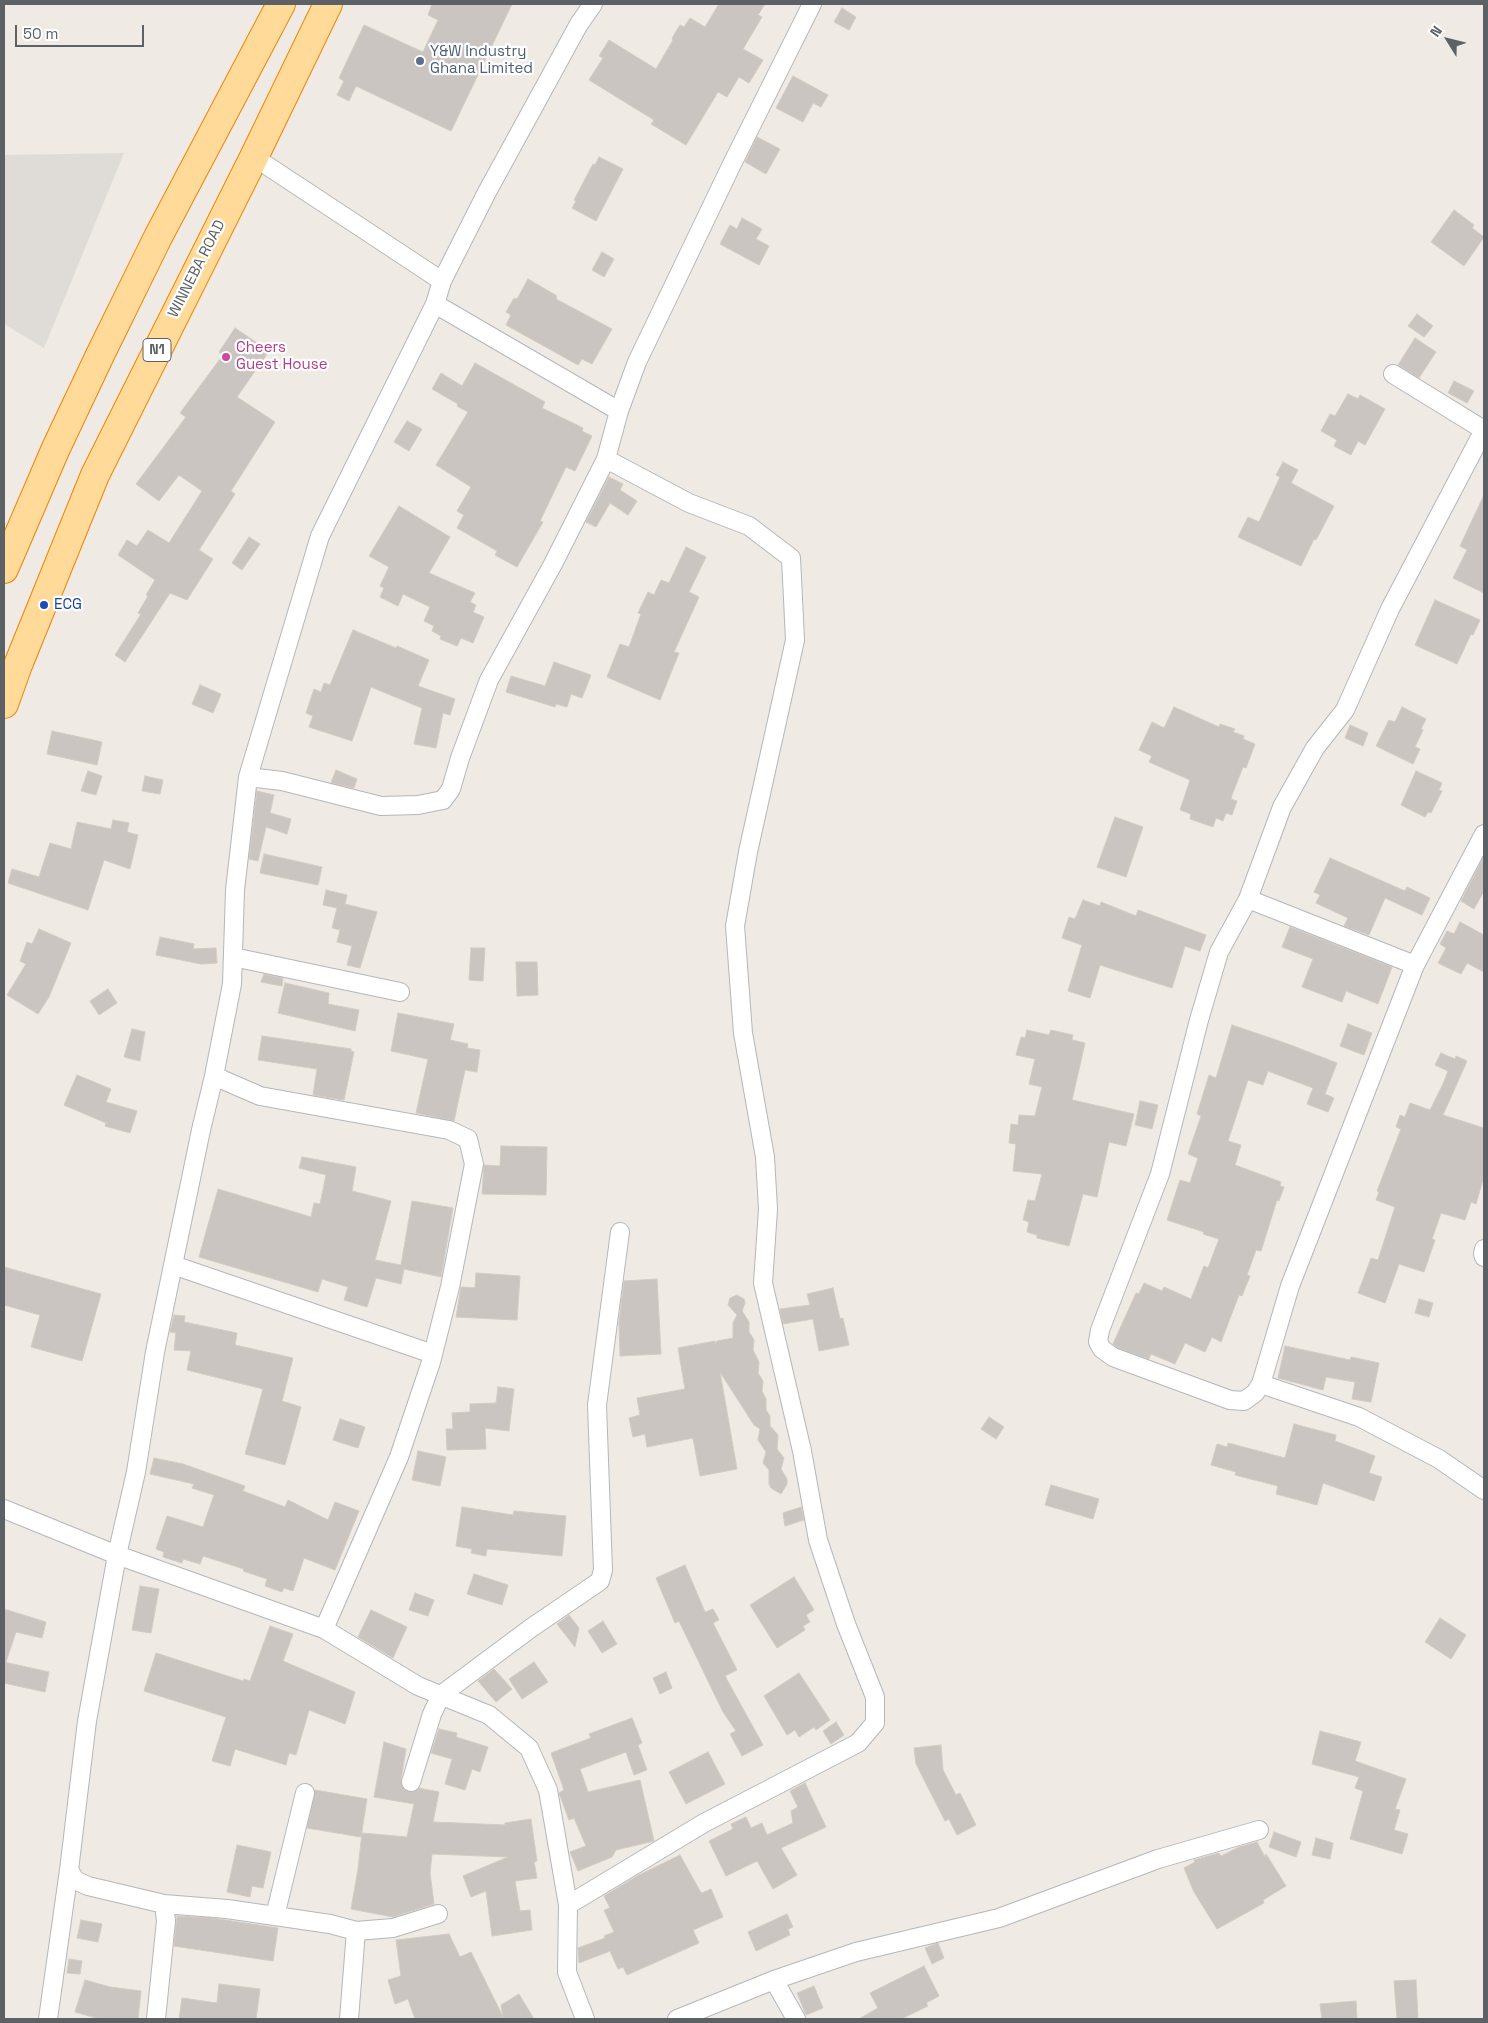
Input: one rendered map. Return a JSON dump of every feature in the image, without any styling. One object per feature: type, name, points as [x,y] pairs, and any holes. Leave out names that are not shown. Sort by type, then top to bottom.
[{"type":"highway","points":[[4,569],[56,448],[101,353],[158,237],[281,4]]},
{"type":"highway","name":"WINNEBA ROAD","points":[[4,704],[95,474],[254,157],[328,4]]},
{"type":"street","points":[[48,2019],[87,1721],[117,1555],[136,1472],[155,1352],[232,984],[235,890],[248,777],[320,536],[435,304],[442,281],[487,192],[580,24],[593,4]]},
{"type":"street","points":[[248,777],[282,780],[381,806],[418,805],[444,800],[451,789],[460,758],[489,680],[553,564],[606,459],[619,411],[637,362],[732,164],[812,4]]},
{"type":"street","points":[[254,157],[442,281]]},
{"type":"street","points":[[435,304],[619,411]]},
{"type":"street","points":[[1393,374],[1484,430],[1390,609],[1345,710],[1315,748],[1282,807],[1248,898],[1219,952],[1199,1020],[1160,1174],[1100,1330],[1098,1342],[1102,1349],[1113,1357],[1230,1400],[1244,1401],[1255,1393],[1261,1384],[1290,1286],[1415,964],[1484,834]]},
{"type":"street","points":[[568,1905],[704,1823],[858,1743],[876,1723],[875,1697],[846,1624],[818,1540],[802,1451],[763,1282],[768,1209],[765,1157],[743,1033],[735,926],[748,852],[795,640],[791,558],[749,526],[689,502],[606,459]]},
{"type":"street","points":[[1248,898],[1415,964]]},
{"type":"street","points":[[233,957],[400,992]]},
{"type":"street","points":[[214,1076],[260,1096],[449,1130],[468,1139],[474,1164],[450,1287],[433,1354],[399,1457],[324,1629]]},
{"type":"street","points":[[411,1782],[432,1714],[441,1696],[531,1628],[600,1581],[603,1570],[597,1405],[620,1232]]},
{"type":"street","points":[[1484,1249],[1484,1256]]},
{"type":"street","points":[[174,1265],[433,1354]]},
{"type":"street","points":[[1261,1384],[1359,1417],[1438,1459],[1484,1490]]},
{"type":"street","points":[[4,1509],[117,1555],[324,1629],[418,1686],[489,1715],[529,1748],[548,1790],[568,1905],[567,1972],[585,2019]]},
{"type":"street","points":[[275,1916],[305,1793]]},
{"type":"street","points":[[677,2019],[774,1980],[856,1952],[999,1918],[1158,1859],[1259,1830]]},
{"type":"street","points":[[69,1870],[75,1880],[88,1886],[164,1904],[227,1909],[330,1924],[356,1931],[393,1928],[438,1914]]},
{"type":"street","points":[[156,2019],[166,1921],[164,1904]]},
{"type":"street","points":[[349,2019],[356,1931]]},
{"type":"street","points":[[774,1980],[796,2019]]},
{"type":"shaded area","points":[[124,153],[44,348],[4,324],[4,155]]},
{"type":"building","points":[[432,4],[512,4],[451,131],[356,86],[349,101],[337,95],[344,81],[339,78],[364,25],[423,52],[438,20],[428,15]]},
{"type":"building","points":[[719,4],[765,4],[758,15],[762,17],[743,49],[763,60],[749,83],[739,77],[727,97],[718,92],[686,145],[651,124],[654,120],[589,80],[603,58],[599,56],[609,40],[656,69],[680,25],[684,27],[690,18],[705,27]]},
{"type":"building","points":[[842,8],[856,17],[849,30],[834,22]]},
{"type":"building","points":[[793,76],[828,95],[821,107],[813,103],[803,122],[776,108]]},
{"type":"building","points":[[757,137],[780,149],[766,174],[745,162]]},
{"type":"building","points":[[599,157],[623,169],[596,221],[572,208],[576,201],[574,200],[593,164],[595,165]]},
{"type":"building","points":[[1454,210],[1474,225],[1472,228],[1484,237],[1464,266],[1431,242]]},
{"type":"building","points":[[742,218],[762,229],[756,239],[769,246],[759,265],[720,244],[730,225],[737,229]]},
{"type":"building","points":[[602,252],[614,259],[604,277],[592,270]]},
{"type":"building","points":[[528,279],[557,296],[556,299],[612,329],[592,364],[582,359],[578,365],[506,325],[511,315],[506,312],[514,298],[517,299]]},
{"type":"building","points":[[1417,314],[1433,326],[1424,337],[1408,326]]},
{"type":"building","points":[[235,328],[269,351],[237,397],[275,422],[231,491],[235,494],[199,550],[213,559],[187,600],[170,593],[125,662],[115,655],[141,614],[138,613],[155,580],[118,555],[127,540],[137,546],[148,530],[169,543],[202,491],[179,475],[159,501],[136,484],[186,417],[180,413],[223,355],[219,352]]},
{"type":"building","points":[[1415,338],[1436,352],[1419,378],[1398,365]]},
{"type":"building","points":[[475,363],[545,402],[542,408],[583,428],[582,431],[592,436],[575,471],[566,467],[540,521],[543,522],[517,567],[495,555],[497,551],[457,528],[464,515],[457,511],[471,487],[436,465],[468,412],[432,389],[441,373],[462,386]]},
{"type":"building","points":[[1454,381],[1474,391],[1467,403],[1448,393]]},
{"type":"building","points":[[1348,394],[1358,399],[1360,395],[1385,409],[1365,445],[1358,441],[1351,455],[1334,446],[1337,440],[1321,431],[1330,414],[1335,416]]},
{"type":"building","points":[[407,421],[422,429],[409,451],[394,442]]},
{"type":"building","points":[[1283,462],[1298,470],[1291,483],[1334,506],[1316,540],[1314,539],[1301,566],[1238,537],[1248,517],[1259,522],[1280,477],[1276,475]]},
{"type":"building","points":[[609,477],[623,484],[620,490],[637,501],[628,515],[610,503],[596,527],[586,522]]},
{"type":"building","points":[[1484,495],[1484,593],[1453,578],[1467,550],[1460,546]]},
{"type":"building","points":[[399,506],[450,537],[429,573],[475,593],[470,602],[476,605],[473,612],[484,617],[473,643],[461,638],[457,646],[440,639],[441,636],[432,631],[434,626],[424,621],[430,607],[403,594],[398,606],[380,597],[384,588],[380,586],[389,567],[369,556]]},
{"type":"building","points":[[249,537],[260,544],[242,570],[232,563]]},
{"type":"building","points":[[686,547],[706,557],[689,592],[699,597],[674,652],[679,653],[660,700],[607,677],[620,644],[629,647],[641,614],[638,613],[648,592],[654,595],[661,580],[669,583]]},
{"type":"building","points":[[1435,600],[1480,620],[1457,664],[1415,645]]},
{"type":"building","points":[[353,630],[429,660],[418,686],[455,699],[450,715],[443,713],[436,748],[414,744],[422,708],[371,687],[352,741],[309,727],[313,716],[306,713],[314,689],[321,692],[324,683],[330,685]]},
{"type":"building","points":[[554,662],[591,675],[582,698],[571,694],[567,707],[556,704],[555,707],[506,692],[511,676],[545,686]]},
{"type":"building","points":[[200,685],[221,694],[213,713],[192,704]]},
{"type":"building","points":[[1174,707],[1219,727],[1220,724],[1235,729],[1233,732],[1244,736],[1243,739],[1255,744],[1246,768],[1243,767],[1232,795],[1231,799],[1237,801],[1232,815],[1226,813],[1223,821],[1216,818],[1213,827],[1190,819],[1191,814],[1180,810],[1190,780],[1149,762],[1152,756],[1139,750],[1152,722],[1164,728]]},
{"type":"building","points":[[1402,707],[1426,719],[1415,747],[1420,749],[1413,764],[1376,746],[1389,720],[1395,722]]},
{"type":"building","points":[[1350,725],[1368,733],[1363,746],[1345,738]]},
{"type":"building","points":[[52,731],[102,742],[97,765],[47,754]]},
{"type":"building","points":[[336,770],[357,779],[354,788],[331,783]]},
{"type":"building","points":[[88,771],[102,776],[96,795],[81,791]]},
{"type":"building","points":[[1416,771],[1442,783],[1439,790],[1442,791],[1431,813],[1428,812],[1425,817],[1401,805]]},
{"type":"building","points":[[145,776],[163,780],[160,794],[142,791]]},
{"type":"building","points":[[257,791],[274,795],[270,813],[291,819],[287,834],[266,827],[258,861],[249,859]]},
{"type":"building","points":[[1115,817],[1143,827],[1126,877],[1097,867]]},
{"type":"building","points":[[113,820],[129,823],[127,832],[138,835],[130,869],[104,860],[88,910],[8,883],[12,869],[39,877],[50,843],[71,849],[77,822],[111,829]]},
{"type":"building","points":[[264,854],[322,867],[318,885],[260,873]]},
{"type":"building","points":[[1484,856],[1484,891],[1474,909],[1461,901]]},
{"type":"building","points":[[1330,858],[1405,891],[1407,887],[1430,898],[1422,915],[1385,898],[1369,935],[1344,926],[1348,918],[1316,903],[1320,895],[1314,892]]},
{"type":"building","points":[[326,890],[347,895],[345,904],[377,912],[360,968],[347,965],[352,946],[337,942],[340,930],[332,928],[337,908],[323,905]]},
{"type":"building","points":[[1083,900],[1100,906],[1101,902],[1136,916],[1138,910],[1206,935],[1200,951],[1185,946],[1172,988],[1100,965],[1090,998],[1068,991],[1082,945],[1062,938],[1069,917],[1075,919]]},
{"type":"building","points":[[1460,922],[1484,935],[1484,972],[1467,963],[1461,974],[1438,963],[1446,948],[1440,944],[1447,931],[1454,934]]},
{"type":"building","points":[[1290,927],[1392,967],[1378,1004],[1346,991],[1342,1002],[1302,987],[1313,959],[1282,947]]},
{"type":"building","points":[[39,929],[71,943],[49,997],[38,1014],[7,995],[26,964],[20,961],[27,942],[32,944]]},
{"type":"building","points":[[160,937],[194,944],[193,949],[216,948],[217,963],[201,964],[156,955]]},
{"type":"building","points":[[471,948],[485,948],[483,981],[469,980]]},
{"type":"building","points":[[516,962],[537,962],[538,995],[517,996]]},
{"type":"building","points":[[264,974],[283,978],[282,986],[261,982]]},
{"type":"building","points":[[285,983],[329,993],[328,1004],[359,1010],[355,1031],[278,1013]]},
{"type":"building","points":[[108,989],[117,1003],[99,1015],[90,1001]]},
{"type":"building","points":[[398,1013],[454,1024],[450,1040],[468,1044],[467,1048],[480,1050],[477,1072],[465,1070],[454,1121],[416,1113],[428,1059],[391,1051]]},
{"type":"building","points":[[1348,1024],[1372,1033],[1364,1055],[1340,1046]]},
{"type":"building","points":[[1232,1025],[1337,1063],[1325,1094],[1334,1098],[1328,1112],[1307,1104],[1313,1088],[1268,1071],[1263,1085],[1248,1080],[1228,1141],[1241,1145],[1235,1165],[1281,1182],[1280,1186],[1284,1187],[1279,1201],[1277,1200],[1261,1251],[1256,1250],[1247,1275],[1250,1276],[1242,1296],[1239,1295],[1221,1342],[1212,1337],[1205,1352],[1185,1343],[1175,1364],[1151,1354],[1149,1359],[1118,1348],[1113,1344],[1136,1293],[1139,1294],[1144,1283],[1162,1291],[1164,1287],[1191,1299],[1204,1266],[1208,1268],[1219,1239],[1167,1220],[1180,1180],[1190,1183],[1198,1158],[1188,1154],[1201,1116],[1197,1114],[1209,1075],[1216,1078]]},
{"type":"building","points":[[132,1029],[145,1032],[140,1061],[124,1057]]},
{"type":"building","points":[[1027,1030],[1049,1035],[1051,1030],[1073,1035],[1072,1040],[1085,1043],[1072,1100],[1134,1114],[1126,1146],[1109,1142],[1097,1197],[1083,1194],[1069,1246],[1037,1238],[1037,1235],[1027,1232],[1029,1222],[1023,1220],[1028,1200],[1035,1201],[1042,1174],[1013,1171],[1016,1144],[1009,1143],[1011,1124],[1018,1125],[1019,1115],[1035,1116],[1042,1087],[1029,1084],[1035,1059],[1016,1055],[1021,1037],[1025,1038]]},
{"type":"building","points":[[262,1036],[351,1049],[354,1052],[344,1100],[313,1095],[317,1069],[258,1060]]},
{"type":"building","points":[[1441,1053],[1455,1059],[1456,1056],[1467,1061],[1443,1115],[1484,1128],[1484,1176],[1476,1204],[1471,1202],[1465,1220],[1441,1213],[1432,1239],[1435,1240],[1424,1272],[1399,1264],[1385,1303],[1358,1293],[1371,1258],[1378,1260],[1395,1207],[1376,1200],[1379,1192],[1377,1191],[1401,1129],[1396,1127],[1400,1115],[1405,1117],[1410,1103],[1430,1110],[1443,1084],[1448,1071],[1435,1065]]},
{"type":"building","points":[[77,1075],[111,1089],[106,1102],[137,1111],[130,1133],[105,1126],[106,1123],[64,1105]]},
{"type":"building","points":[[1140,1101],[1158,1105],[1152,1129],[1135,1125]]},
{"type":"building","points":[[501,1146],[547,1147],[546,1195],[482,1194],[484,1165],[500,1166]]},
{"type":"building","points":[[302,1157],[356,1167],[352,1191],[391,1201],[375,1260],[401,1265],[412,1201],[453,1208],[441,1277],[404,1269],[401,1284],[376,1278],[367,1307],[344,1300],[348,1287],[322,1279],[318,1292],[199,1257],[218,1189],[311,1217],[314,1203],[320,1204],[326,1175],[299,1168]]},
{"type":"building","points":[[4,1267],[101,1294],[82,1361],[31,1347],[40,1315],[4,1305]]},
{"type":"building","points":[[476,1273],[520,1276],[517,1320],[456,1317],[461,1287],[475,1288]]},
{"type":"building","points":[[657,1279],[661,1354],[620,1356],[619,1323],[624,1281]]},
{"type":"building","points":[[833,1288],[840,1319],[843,1318],[849,1345],[819,1351],[813,1319],[783,1324],[780,1309],[810,1305],[807,1294]]},
{"type":"building","points":[[737,1295],[744,1299],[745,1303],[742,1311],[749,1322],[749,1332],[754,1340],[753,1350],[759,1362],[758,1373],[763,1381],[762,1391],[766,1399],[766,1410],[770,1416],[770,1426],[778,1435],[777,1449],[784,1458],[781,1469],[787,1479],[787,1484],[781,1494],[771,1488],[769,1484],[769,1470],[763,1463],[766,1452],[758,1440],[760,1429],[754,1425],[720,1372],[737,1469],[700,1476],[693,1438],[647,1447],[645,1434],[633,1437],[629,1418],[640,1415],[637,1398],[685,1389],[678,1348],[715,1341],[715,1345],[717,1341],[733,1338],[733,1323],[737,1315],[728,1305],[730,1298]]},
{"type":"building","points":[[1419,1299],[1433,1303],[1429,1317],[1415,1313]]},
{"type":"building","points":[[174,1315],[185,1316],[184,1322],[237,1333],[235,1345],[293,1358],[282,1401],[301,1407],[285,1465],[245,1454],[263,1389],[187,1370],[191,1351],[174,1350],[176,1333],[170,1332]]},
{"type":"building","points":[[1285,1346],[1350,1360],[1351,1357],[1379,1363],[1371,1402],[1352,1399],[1355,1382],[1326,1377],[1323,1390],[1278,1378]]},
{"type":"building","points":[[498,1387],[514,1389],[509,1431],[485,1428],[486,1449],[447,1450],[446,1429],[453,1429],[452,1413],[470,1412],[470,1404],[496,1403]]},
{"type":"building","points":[[989,1417],[1004,1427],[996,1439],[981,1429]]},
{"type":"building","points":[[340,1419],[365,1427],[358,1448],[333,1440]]},
{"type":"building","points":[[1294,1424],[1336,1435],[1335,1441],[1375,1456],[1369,1473],[1382,1477],[1374,1501],[1323,1483],[1317,1505],[1276,1494],[1278,1486],[1235,1475],[1236,1472],[1211,1465],[1217,1444],[1227,1447],[1228,1443],[1285,1458]]},
{"type":"building","points":[[418,1451],[446,1457],[440,1486],[412,1480]]},
{"type":"building","points":[[154,1458],[183,1464],[245,1486],[243,1491],[285,1507],[288,1500],[328,1520],[335,1502],[359,1511],[335,1570],[304,1558],[293,1591],[284,1588],[282,1592],[265,1586],[267,1579],[243,1571],[244,1569],[203,1556],[200,1564],[183,1559],[182,1563],[163,1557],[164,1552],[156,1549],[167,1516],[203,1527],[214,1495],[192,1488],[194,1484],[150,1474]]},
{"type":"building","points":[[1051,1485],[1099,1499],[1093,1519],[1045,1505]]},
{"type":"building","points":[[462,1507],[513,1515],[514,1511],[566,1516],[562,1556],[487,1549],[486,1556],[471,1553],[472,1549],[456,1546]]},
{"type":"building","points":[[801,1507],[804,1520],[785,1526],[783,1513]]},
{"type":"building","points":[[685,1565],[705,1612],[713,1609],[719,1620],[713,1623],[737,1670],[725,1676],[763,1745],[742,1756],[730,1734],[736,1731],[723,1712],[679,1621],[675,1623],[656,1578]]},
{"type":"building","points":[[474,1574],[508,1585],[502,1605],[467,1594]]},
{"type":"building","points":[[794,1577],[814,1610],[806,1615],[810,1622],[803,1626],[805,1630],[777,1648],[750,1605]]},
{"type":"building","points":[[140,1586],[159,1589],[151,1633],[132,1630]]},
{"type":"building","points":[[415,1593],[434,1600],[428,1616],[409,1610]]},
{"type":"building","points":[[4,1609],[46,1622],[42,1638],[16,1632],[6,1662],[4,1661]]},
{"type":"building","points":[[371,1610],[407,1627],[393,1658],[358,1637]]},
{"type":"building","points":[[569,1615],[579,1628],[575,1647],[557,1624]]},
{"type":"building","points":[[1440,1618],[1466,1635],[1451,1659],[1425,1642]]},
{"type":"building","points":[[603,1621],[617,1644],[602,1653],[588,1631]]},
{"type":"building","points":[[270,1626],[293,1634],[283,1661],[355,1692],[345,1724],[309,1710],[296,1755],[289,1753],[286,1765],[235,1749],[230,1766],[212,1761],[226,1717],[144,1691],[156,1653],[243,1681],[244,1679],[250,1681]]},
{"type":"building","points":[[4,1662],[49,1672],[45,1692],[4,1683]]},
{"type":"building","points":[[534,1662],[548,1682],[522,1699],[509,1679]]},
{"type":"building","points":[[494,1669],[512,1689],[496,1702],[478,1681]]},
{"type":"building","points":[[666,1672],[672,1688],[660,1694],[653,1678]]},
{"type":"building","points":[[799,1673],[830,1720],[816,1730],[814,1727],[799,1737],[795,1730],[787,1735],[764,1696]]},
{"type":"building","points":[[632,1718],[642,1743],[638,1745],[647,1770],[634,1775],[626,1752],[580,1769],[588,1792],[640,1780],[654,1841],[616,1850],[612,1857],[578,1871],[570,1852],[586,1846],[574,1818],[569,1820],[559,1793],[564,1790],[551,1753],[591,1738],[589,1734]]},
{"type":"building","points":[[836,1722],[844,1735],[831,1744],[823,1731]]},
{"type":"building","points":[[439,1729],[457,1733],[456,1737],[488,1747],[480,1772],[472,1769],[465,1790],[445,1784],[452,1759],[431,1753]]},
{"type":"building","points":[[1320,1731],[1361,1742],[1355,1761],[1406,1779],[1395,1809],[1400,1810],[1394,1830],[1408,1834],[1402,1854],[1350,1839],[1363,1791],[1355,1788],[1359,1777],[1312,1764]]},
{"type":"building","points":[[384,1742],[406,1749],[401,1779],[404,1790],[413,1792],[419,1788],[439,1792],[433,1822],[505,1825],[505,1823],[531,1819],[537,1861],[534,1862],[537,1878],[515,1881],[520,1911],[530,1910],[532,1930],[492,1936],[486,1891],[471,1897],[463,1876],[508,1857],[432,1854],[430,1873],[434,1904],[393,1917],[351,1909],[362,1833],[407,1837],[414,1804],[374,1797]]},
{"type":"building","points":[[941,1745],[943,1770],[956,1795],[960,1793],[976,1825],[957,1835],[949,1819],[945,1821],[916,1764],[914,1748]]},
{"type":"building","points":[[708,1752],[725,1784],[686,1804],[669,1772]]},
{"type":"building","points":[[805,1783],[826,1827],[781,1848],[797,1875],[773,1889],[757,1861],[726,1876],[709,1841],[733,1829],[731,1824],[746,1817],[751,1828],[762,1823],[767,1835],[793,1823],[791,1811],[798,1807],[790,1791]]},
{"type":"building","points":[[315,1790],[367,1799],[361,1837],[307,1828]]},
{"type":"building","points":[[1274,1832],[1301,1842],[1296,1857],[1269,1847]]},
{"type":"building","points":[[1316,1838],[1333,1843],[1330,1859],[1312,1855]]},
{"type":"building","points":[[1257,1842],[1265,1857],[1266,1854],[1286,1886],[1263,1900],[1264,1903],[1217,1929],[1194,1892],[1184,1868],[1195,1862],[1194,1860],[1219,1853],[1221,1856],[1239,1847]]},
{"type":"building","points":[[237,1845],[271,1852],[263,1888],[252,1886],[250,1897],[227,1892]]},
{"type":"building","points":[[680,1855],[700,1891],[702,1893],[711,1889],[723,1917],[693,1930],[699,1943],[627,1975],[623,1967],[618,1969],[610,1951],[579,1963],[578,1948],[605,1938],[604,1936],[614,1932],[604,1910],[610,1908],[604,1896],[639,1875]]},
{"type":"building","points":[[787,1914],[793,1927],[788,1929],[790,1935],[756,1951],[748,1932]]},
{"type":"building","points":[[177,1916],[212,1918],[278,1928],[273,1961],[174,1946]]},
{"type":"building","points":[[81,1920],[102,1924],[98,1942],[77,1938]]},
{"type":"building","points":[[449,1934],[460,1957],[471,1952],[503,2017],[501,2005],[519,1994],[534,2019],[415,2019],[408,1999],[395,2004],[388,1980],[401,1976],[396,1940]]},
{"type":"building","points":[[938,1943],[944,1958],[932,1964],[925,1948]]},
{"type":"building","points":[[69,1959],[82,1961],[80,1974],[67,1973]]},
{"type":"building","points":[[924,1966],[939,1996],[926,2003],[928,2006],[901,2019],[859,2019],[878,2008],[870,1993]]},
{"type":"building","points":[[85,1980],[110,1987],[141,1991],[138,2019],[100,2019],[75,2012]]},
{"type":"building","points":[[1416,1980],[1418,2019],[1397,2019],[1394,1981]]},
{"type":"building","points":[[219,1984],[260,1989],[256,2019],[179,2019],[182,1998],[217,2003]]},
{"type":"building","points":[[814,1986],[823,2008],[806,2015],[797,1993]]},
{"type":"building","points":[[1356,2001],[1357,2019],[1322,2019],[1320,2004]]},
{"type":"place","name":"Y&W Industry Ghana Limited","points":[[420,61]]},
{"type":"place","name":"Cheers Guest House","points":[[226,357]]},
{"type":"place","name":"ECG","points":[[44,605]]}]
